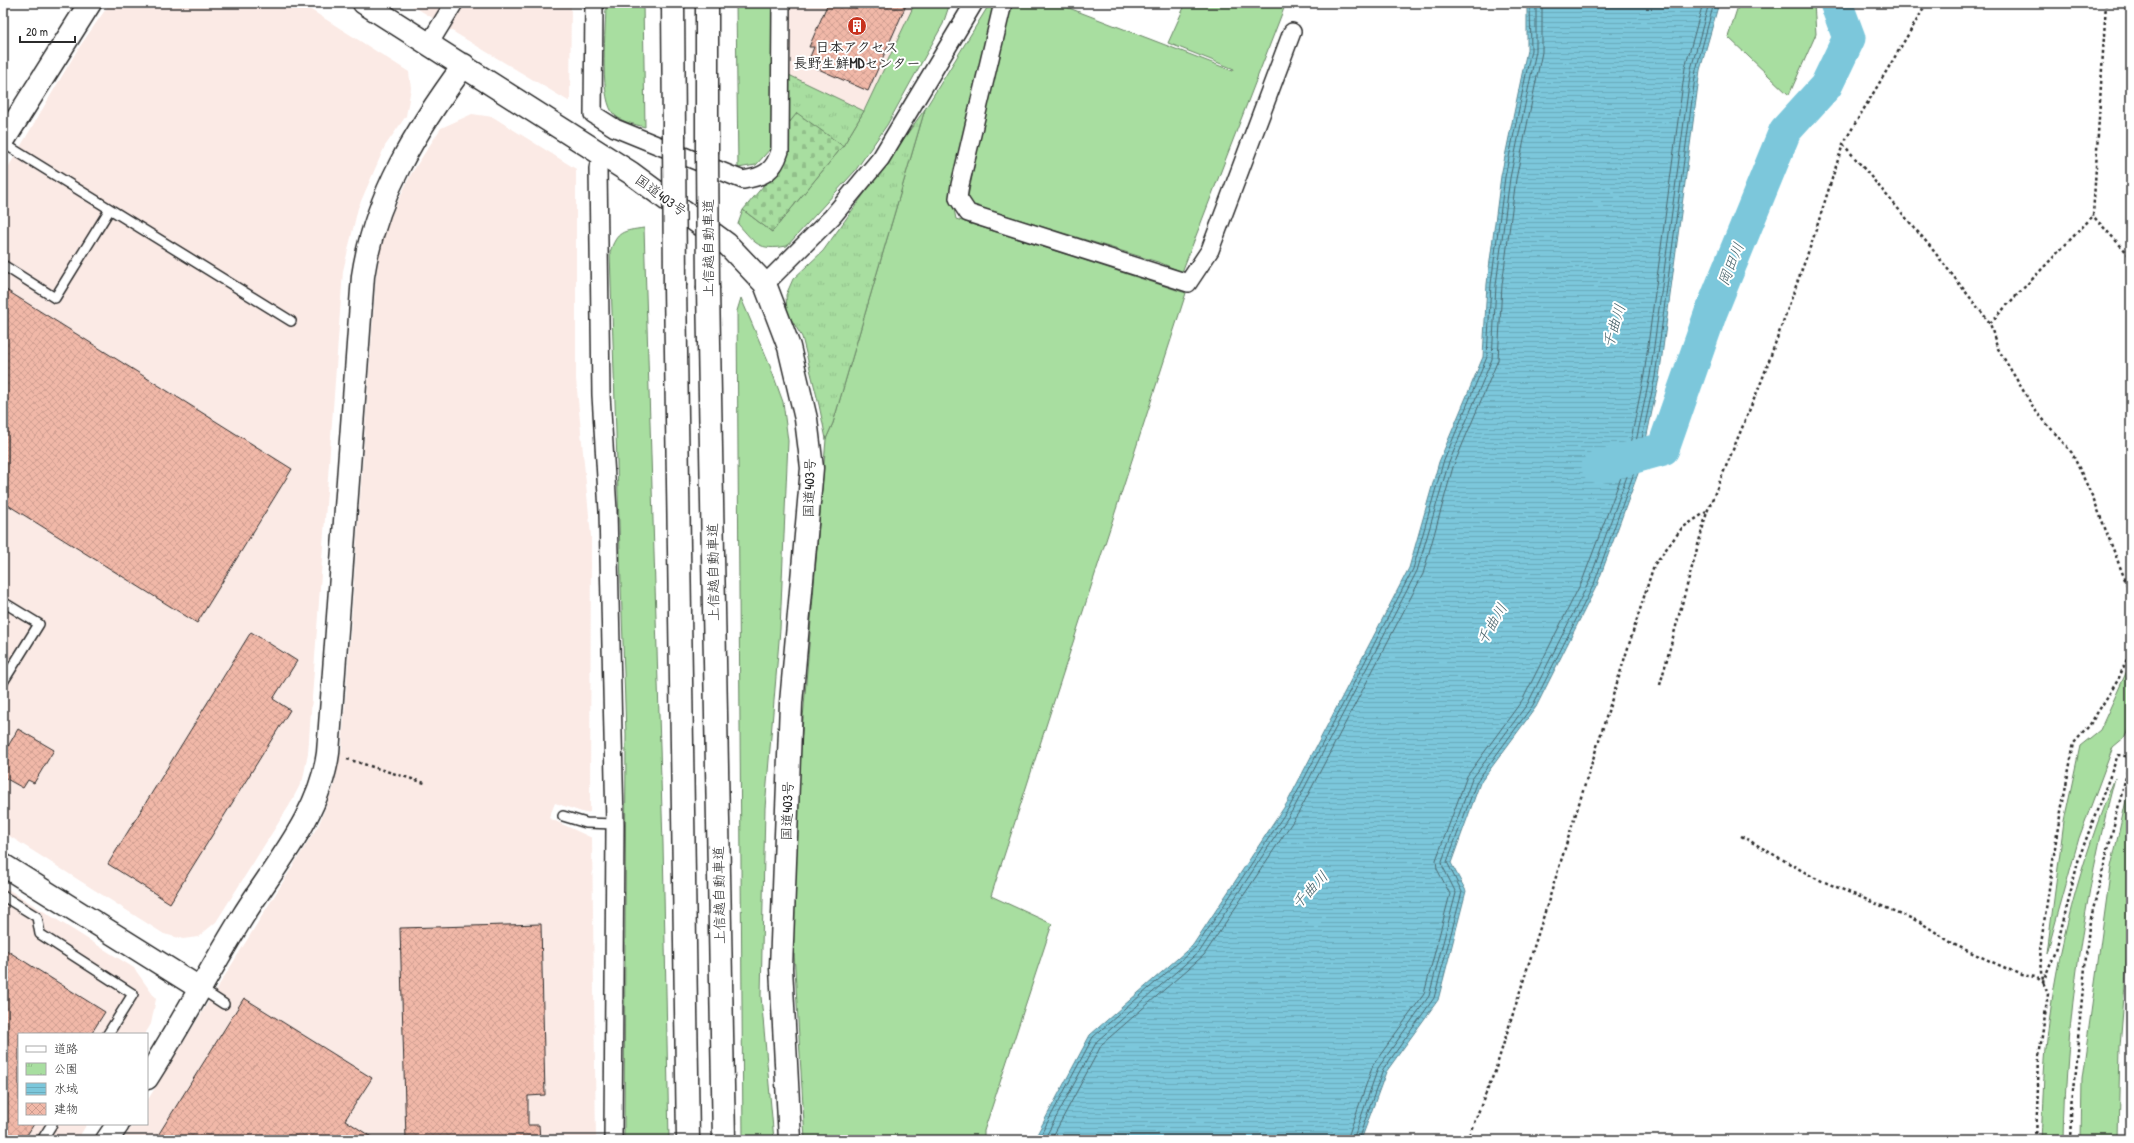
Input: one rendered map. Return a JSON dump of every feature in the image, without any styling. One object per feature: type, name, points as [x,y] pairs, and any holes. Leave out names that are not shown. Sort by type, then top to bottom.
[{"type":"main road","points":[[3,142],[90,3]]},
{"type":"main road","name":"国道403号","points":[[364,3],[464,65],[631,173],[668,198],[727,244],[765,284],[789,347],[806,419],[812,468],[791,703],[781,968],[790,1140]]},
{"type":"main road","points":[[673,3],[675,286],[688,1140]]},
{"type":"main road","name":"上信越自動車道","points":[[707,3],[708,290],[724,1140]]},
{"type":"main road","points":[[148,1076],[243,916],[304,822],[323,780],[328,753],[363,276],[367,248],[384,196],[396,169],[449,85],[464,65]]},
{"type":"main road","points":[[3,865],[201,989]]},
{"type":"main road","points":[[107,1140],[117,1125]]},
{"type":"street","points":[[429,44],[454,3]]},
{"type":"street","points":[[594,3],[593,114],[615,128],[743,180],[756,178],[769,171],[776,165],[780,151],[781,3]]},
{"type":"street","points":[[765,284],[832,217],[881,158],[974,3]]},
{"type":"street","points":[[1003,3],[958,198],[968,212],[1188,283],[1210,250],[1292,32]]},
{"type":"street","points":[[598,168],[601,395],[608,511],[615,824],[613,1140]]},
{"type":"lane","points":[[3,142],[291,321]]},
{"type":"lane","points":[[3,265],[55,298],[110,209]]},
{"type":"lane","points":[[3,602],[39,624],[3,682]]},
{"type":"lane","points":[[564,816],[586,823],[615,824]]},
{"type":"lane","points":[[3,896],[36,917],[40,934],[133,994],[109,1033]]},
{"type":"lane","points":[[201,989],[224,1004]]},
{"type":"lane","points":[[42,1140],[51,1125]]},
{"type":"path","points":[[1660,685],[1707,512],[1762,380],[1812,239],[1843,144],[1927,3]]},
{"type":"path","points":[[1990,323],[2094,216],[2106,3]]},
{"type":"path","points":[[1843,144],[1929,245],[1990,323],[1997,347],[2036,410],[2072,453],[2094,500],[2131,595]]},
{"type":"path","points":[[2094,216],[2131,257]]},
{"type":"path","points":[[1467,1140],[1495,1071],[1654,565],[1682,528],[1707,512]]},
{"type":"path","points":[[2036,1140],[2039,1057],[2048,994],[2043,982],[2040,950],[2058,827],[2074,743],[2090,726],[2118,680],[2131,650]]},
{"type":"path","points":[[328,753],[425,783]]},
{"type":"path","points":[[2043,982],[2056,950],[2079,858],[2112,769],[2118,755],[2131,756],[2089,926],[2074,1084],[2072,1140]]},
{"type":"path","points":[[1741,836],[1815,878],[1920,922],[1955,945],[2021,975],[2036,977],[2043,982]]},
{"type":"shaded area","points":[[110,3],[300,3],[409,72],[411,88],[406,116],[385,146],[358,208],[343,271],[308,753],[303,779],[289,806],[216,922],[198,937],[183,939],[164,934],[3,832],[3,176],[78,49]]},
{"type":"shaded area","points":[[408,3],[447,3],[436,20]]},
{"type":"shaded area","points":[[463,3],[571,3],[570,102],[447,28]]},
{"type":"shaded area","name":"日本アクセス 長野生鮮MDセンター","points":[[791,3],[915,3],[864,111],[789,75]]},
{"type":"shaded area","points":[[472,114],[493,117],[576,169],[576,379],[591,536],[590,812],[585,813],[555,803],[549,818],[592,838],[596,1140],[123,1140],[132,1125],[148,1125],[148,1099],[319,824],[334,786],[342,747],[376,277],[381,246],[390,218],[411,174],[441,128]]},
{"type":"shaded area","points":[[3,886],[134,968],[156,999],[151,1024],[146,1033],[18,1033],[18,1125],[86,1125],[77,1140],[3,1140]]},
{"type":"green space","points":[[606,3],[643,3],[645,127],[619,118],[612,112],[608,102],[604,75]]},
{"type":"green space","points":[[736,3],[776,3],[771,148],[756,165],[738,168]]},
{"type":"green space","points":[[915,3],[950,3],[943,24],[887,125],[855,171],[787,246],[763,247],[758,244],[749,237],[738,224],[743,210],[772,232],[843,146],[864,111]]},
{"type":"green space","points":[[992,3],[998,6],[951,194],[956,219],[1186,293],[991,896],[1052,924],[984,1131],[984,1140],[805,1140],[793,935],[801,743],[826,439],[833,423],[925,109],[987,8]]},
{"type":"green space","points":[[1008,3],[1056,3],[1233,71],[1234,69],[1168,43],[1186,3],[1286,3],[1182,272],[1161,263],[972,205],[968,196]]},
{"type":"green space","points":[[1739,3],[1814,3],[1816,34],[1789,95],[1728,37]]},
{"type":"green space","points":[[789,75],[864,111],[843,146],[797,113],[789,123],[786,117]]},
{"type":"green space","points":[[925,109],[833,423],[826,439],[802,337],[787,312],[786,295],[793,279],[823,251]]},
{"type":"green space","points":[[797,112],[843,146],[772,232],[743,210],[764,185],[781,171],[788,145],[789,123]]},
{"type":"green space","points":[[644,228],[663,844],[669,1140],[624,1140],[626,734],[610,252],[615,240],[622,233]]},
{"type":"green space","points":[[741,298],[770,366],[783,402],[788,441],[780,629],[765,808],[761,996],[774,1140],[743,1140],[737,311]]},
{"type":"green space","points":[[2131,662],[2131,723],[2125,737],[2113,747],[2079,838],[2047,953],[2064,821],[2080,746],[2100,730]]},
{"type":"green space","points":[[2115,778],[2094,867],[2079,958],[2068,1049],[2064,1140],[2041,1140],[2046,1052],[2051,1007],[2057,973],[2081,873],[2091,841]]},
{"type":"green space","points":[[2130,783],[2131,911],[2120,1047],[2118,1140],[2081,1140],[2082,1078],[2111,867]]},
{"type":"water","name":"千曲川","points":[[1527,3],[1719,3],[1700,70],[1659,378],[1640,468],[1597,585],[1536,707],[1480,783],[1451,863],[1466,891],[1438,1000],[1386,1072],[1361,1140],[1034,1140],[1090,1035],[1193,945],[1287,803],[1409,568],[1439,462],[1483,357],[1487,284],[1501,176],[1527,50]]},
{"type":"building","name":"日本アクセス 長野生鮮MDセンター","points":[[828,3],[907,3],[868,91],[807,64],[814,47],[809,47]]},
{"type":"building","points":[[3,288],[292,469],[197,623],[3,502]]},
{"type":"building","points":[[251,632],[297,661],[273,699],[290,710],[170,903],[108,864]]},
{"type":"building","points":[[18,729],[54,750],[34,783],[28,780],[23,788],[3,777],[3,755]]},
{"type":"building","points":[[541,924],[545,1095],[528,1096],[528,1125],[539,1125],[540,1140],[406,1140],[400,928]]},
{"type":"building","points":[[3,948],[105,1012],[92,1033],[18,1033],[18,1125],[33,1125],[24,1140],[3,1140]]},
{"type":"building","points":[[244,998],[372,1078],[345,1120],[376,1140],[155,1140]]},
{"type":"waterway","name":"岡田川","points":[[1598,467],[1663,449],[1711,312],[1785,131],[1826,86],[1849,38],[1836,3]]},
{"type":"place","name":"日本アクセス 長野生鮮MDセンター","points":[[857,26]]}]
